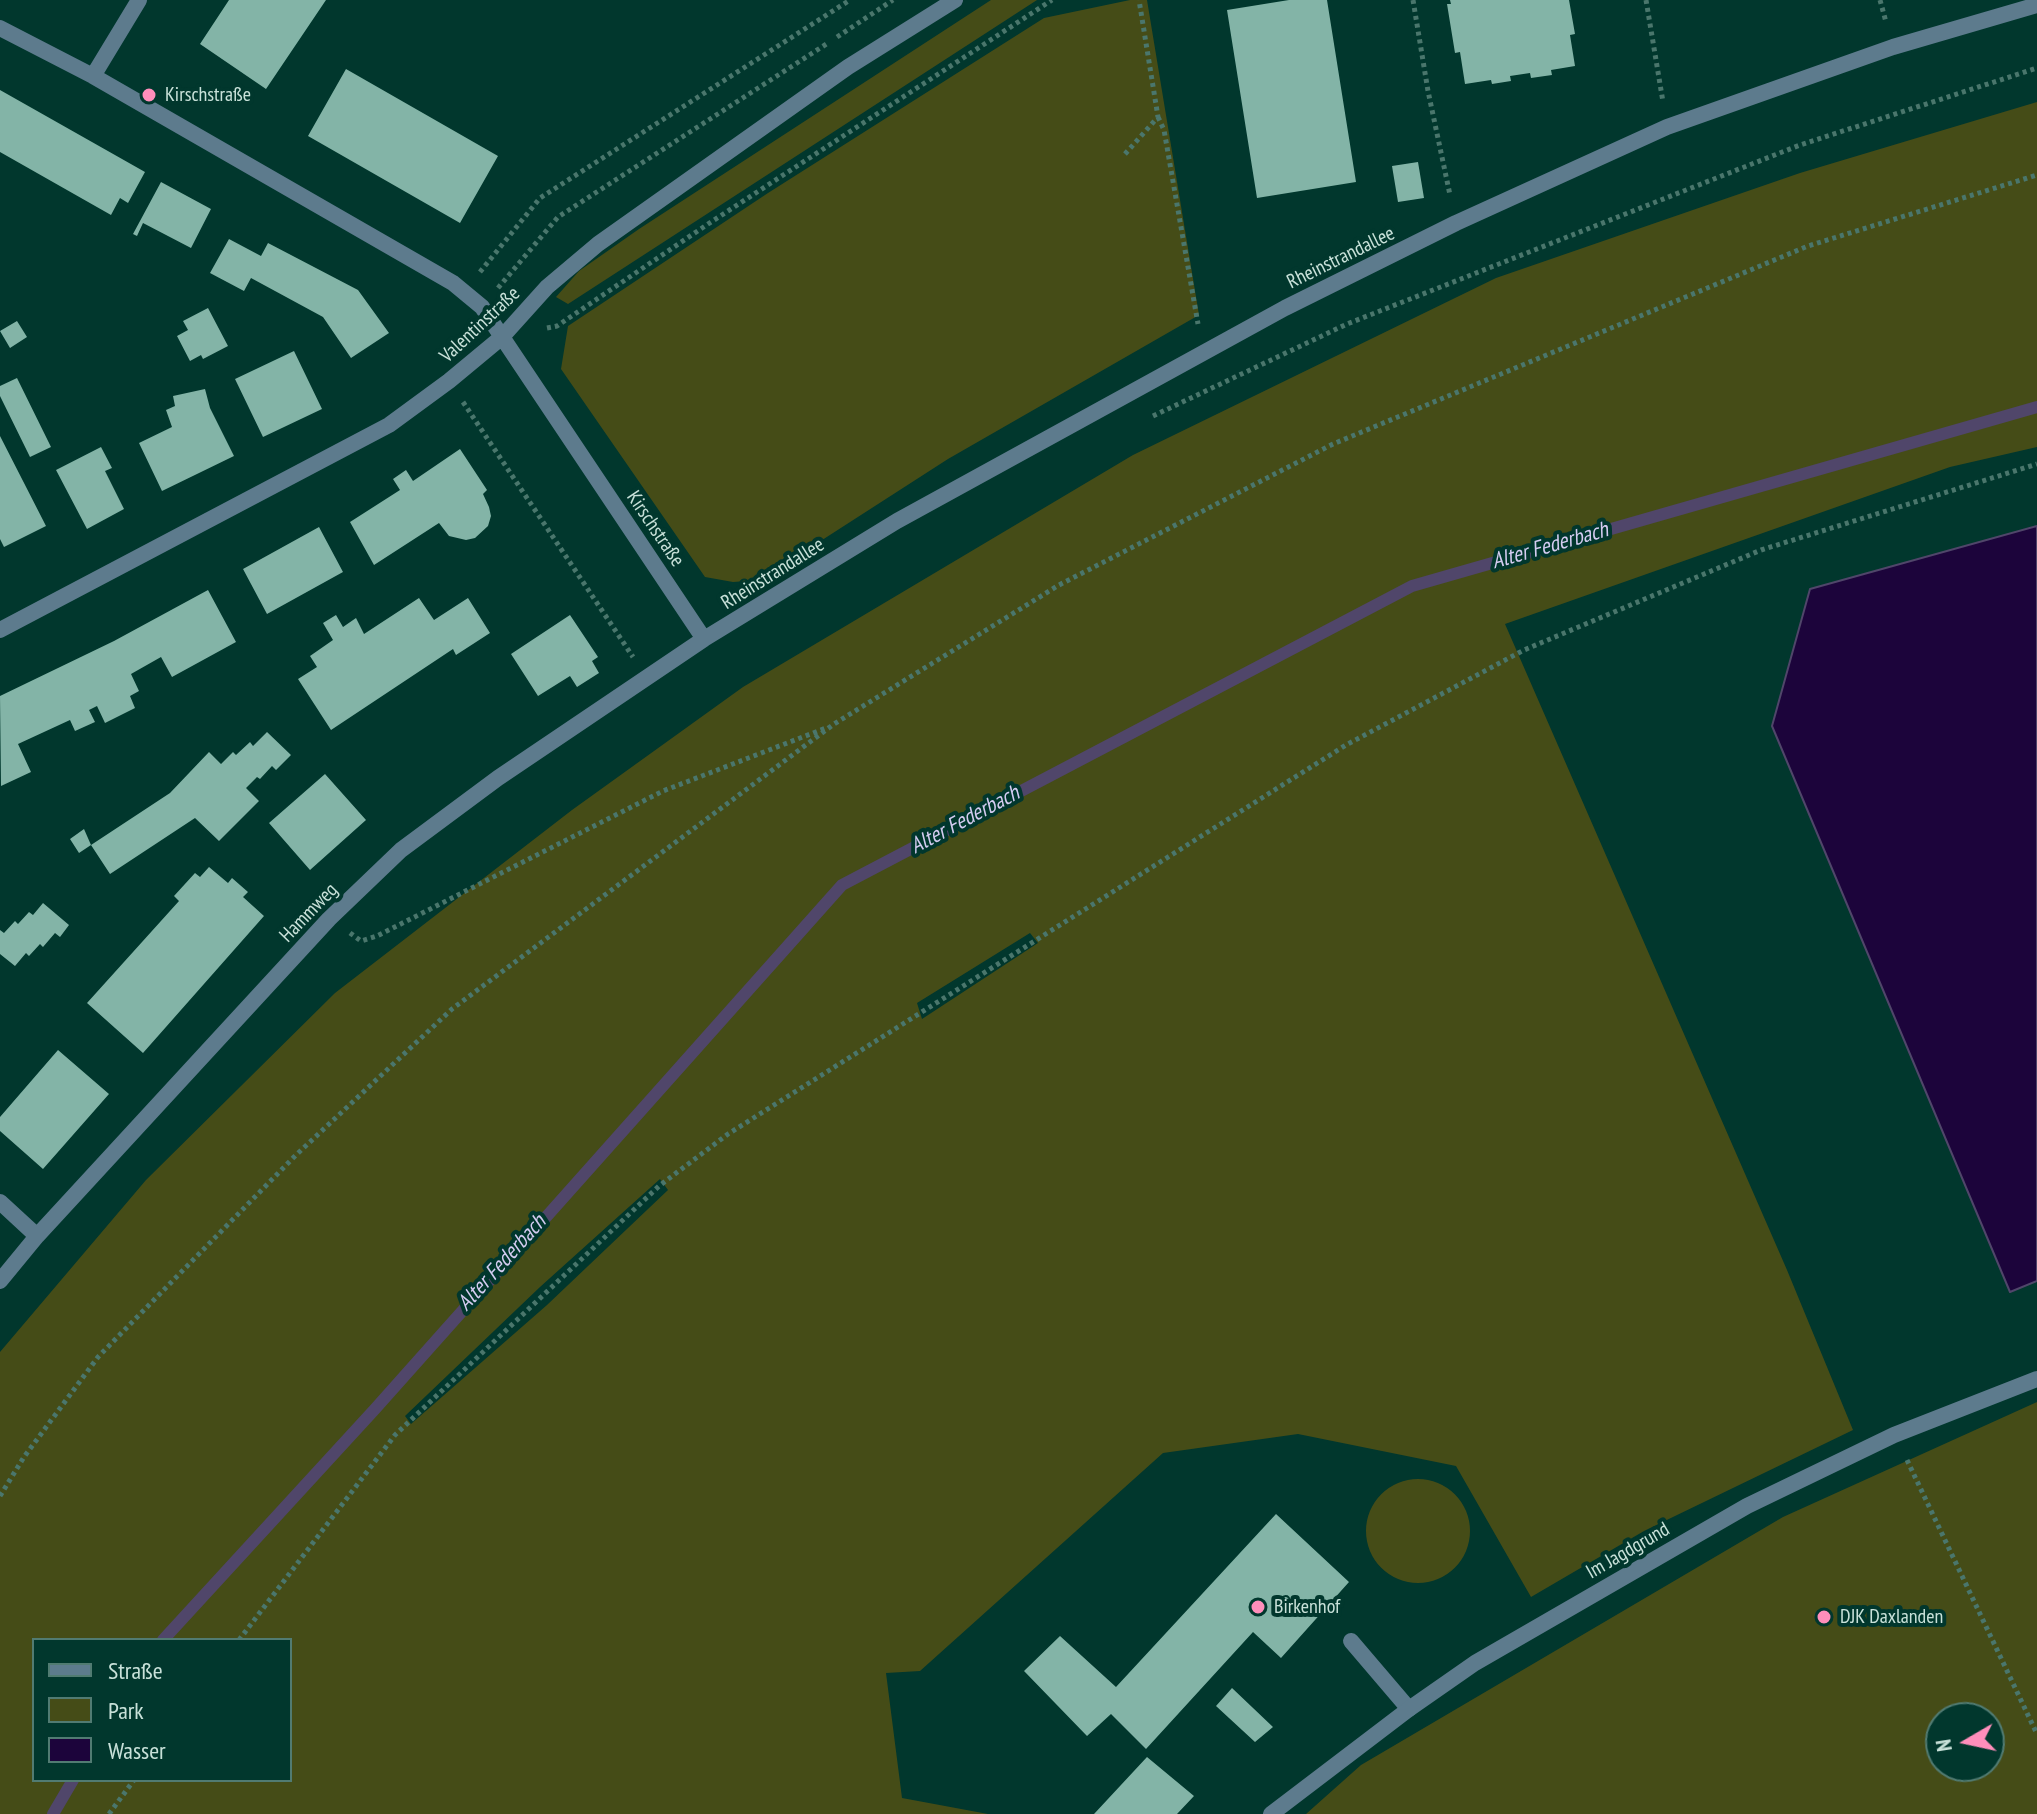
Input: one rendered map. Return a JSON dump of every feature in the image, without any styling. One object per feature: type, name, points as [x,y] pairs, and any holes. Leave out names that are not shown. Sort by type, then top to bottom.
[{"type":"street","points":[[93,76],[139,0]]},
{"type":"street","name":"Valentinstraße","points":[[0,630],[389,425],[502,337],[547,287],[598,244],[848,67],[955,0]]},
{"type":"street","name":"Rheinstrandallee","points":[[704,639],[911,513],[1285,308],[1456,223],[1667,127],[1893,47],[2037,5]]},
{"type":"street","name":"Kirschstraße","points":[[0,28],[93,76],[453,283],[482,307],[704,639]]},
{"type":"street","name":"Hammweg","points":[[0,1281],[37,1236],[329,919],[401,850],[498,778],[704,639]]},
{"type":"street","points":[[0,1202],[37,1236]]},
{"type":"street","name":"Im Jagdgrund","points":[[1271,1814],[1475,1663],[1747,1506],[1894,1435],[2037,1379]]},
{"type":"street","points":[[1351,1641],[1409,1709]]},
{"type":"path","points":[[464,292],[540,198],[850,0]]},
{"type":"path","points":[[482,307],[558,217],[893,0]]},
{"type":"path","points":[[502,337],[557,326],[1052,0]]},
{"type":"path","points":[[1139,0],[1197,321]]},
{"type":"path","points":[[1413,0],[1428,91],[1456,223]]},
{"type":"path","points":[[1646,0],[1667,127]]},
{"type":"path","points":[[1347,324],[1800,145],[2037,68]]},
{"type":"path","points":[[1125,154],[1158,117]]},
{"type":"path","points":[[0,1496],[24,1457],[98,1357],[296,1155],[452,1009],[834,724],[1059,585],[1333,444],[1808,246],[2037,175]]},
{"type":"path","points":[[449,381],[647,679]]},
{"type":"path","points":[[241,1638],[395,1435],[659,1186],[728,1134],[1346,745],[1524,650],[1761,550],[2037,464]]},
{"type":"path","points":[[329,919],[361,941],[377,936],[663,791],[834,724]]},
{"type":"path","points":[[1894,1435],[2037,1734]]},
{"type":"path","points":[[109,1814],[133,1782]]},
{"type":"green space","points":[[991,0],[1037,0],[568,304],[556,297],[579,271],[639,229]]},
{"type":"green space","points":[[1130,0],[1147,0],[1199,315],[948,459],[760,580],[733,582],[705,577],[561,369],[568,326],[768,193],[1044,18]]},
{"type":"green space","points":[[2037,102],[2037,447],[1950,467],[1505,624],[1787,1270],[1853,1430],[1644,1531],[1531,1597],[1456,1466],[1298,1434],[1163,1453],[920,1671],[886,1673],[902,1798],[988,1814],[0,1814],[0,1352],[146,1180],[335,993],[572,810],[743,687],[1133,455],[1496,278],[1800,173]],"holes":[[[1030,933],[1038,943],[922,1019],[917,1003]],[[660,1179],[668,1190],[547,1305],[411,1424],[405,1416],[540,1287]]]},
{"type":"green space","name":"DJK Daxlanden","points":[[2037,1402],[2037,1814],[1306,1814],[1361,1765],[1783,1517]]},
{"type":"green space","points":[[1418,1479],[1438,1483],[1461,1502],[1470,1531],[1466,1551],[1447,1574],[1418,1583],[1398,1579],[1375,1560],[1366,1531],[1370,1511],[1389,1488]]},
{"type":"water","points":[[2037,526],[2037,1281],[2010,1292],[1772,726],[1810,589]]},
{"type":"building","points":[[229,0],[326,0],[266,89],[200,44]]},
{"type":"building","points":[[1289,0],[1327,0],[1356,182],[1257,198],[1227,10]]},
{"type":"building","points":[[1450,0],[1569,0],[1575,34],[1570,35],[1575,66],[1551,70],[1552,75],[1531,78],[1530,73],[1510,76],[1511,81],[1465,84],[1460,52],[1455,53],[1447,4],[1451,4]]},
{"type":"building","points":[[346,69],[498,156],[460,223],[308,136]]},
{"type":"building","points":[[0,90],[145,172],[128,203],[120,198],[111,215],[0,152]]},
{"type":"building","points":[[1418,162],[1424,198],[1398,202],[1392,166]]},
{"type":"building","points":[[161,182],[211,209],[191,248],[143,223],[137,236],[133,234]]},
{"type":"building","points":[[229,239],[261,256],[268,243],[358,290],[389,333],[351,358],[323,317],[251,278],[244,291],[210,273]]},
{"type":"building","points":[[208,308],[228,346],[203,359],[201,355],[190,361],[177,336],[188,330],[183,321]]},
{"type":"building","points":[[17,321],[27,337],[10,348],[0,331]]},
{"type":"building","points":[[294,351],[322,409],[263,437],[235,379]]},
{"type":"building","points":[[17,378],[51,447],[30,457],[0,396],[0,386]]},
{"type":"building","points":[[205,389],[210,408],[234,456],[162,491],[139,443],[172,427],[166,410],[175,406],[173,396]]},
{"type":"building","points":[[0,436],[46,526],[4,547],[0,539]]},
{"type":"building","points":[[101,447],[112,468],[105,471],[124,509],[87,529],[56,470]]},
{"type":"building","points":[[460,449],[487,490],[483,494],[491,516],[488,526],[475,538],[466,540],[449,536],[439,523],[374,565],[350,522],[400,490],[393,479],[406,470],[413,481]]},
{"type":"building","points":[[319,527],[343,572],[267,614],[243,569]]},
{"type":"building","points":[[208,590],[236,642],[172,677],[161,657],[131,674],[139,691],[130,696],[135,708],[105,723],[97,706],[89,710],[95,722],[75,731],[70,720],[18,744],[31,772],[1,786],[0,696],[114,641]]},
{"type":"building","points":[[419,598],[434,620],[468,598],[490,633],[456,655],[453,649],[331,730],[298,679],[317,667],[310,656],[333,640],[323,623],[336,615],[343,627],[356,618],[364,634]]},
{"type":"building","points":[[570,615],[598,657],[592,661],[599,673],[577,687],[570,676],[538,696],[511,654]]},
{"type":"building","points":[[267,732],[291,755],[276,770],[272,766],[246,788],[259,801],[219,841],[195,818],[110,874],[91,845],[170,793],[209,752],[221,764],[250,742],[253,746]]},
{"type":"building","points":[[325,774],[366,820],[310,870],[269,823]]},
{"type":"building","points":[[84,829],[91,845],[79,853],[70,839]]},
{"type":"building","points":[[209,867],[228,883],[232,878],[248,892],[243,897],[264,916],[143,1053],[87,1003],[179,901],[174,896],[195,873],[200,877]]},
{"type":"building","points":[[43,903],[69,925],[60,937],[55,933],[43,947],[40,944],[29,956],[26,953],[15,966],[0,954],[0,930],[4,933],[29,912],[33,915]]},
{"type":"building","points":[[58,1050],[109,1094],[43,1169],[0,1131],[0,1117]]},
{"type":"building","name":"Birkenhof","points":[[1276,1514],[1349,1582],[1281,1658],[1253,1632],[1146,1749],[1111,1714],[1087,1736],[1024,1671],[1060,1636],[1116,1687]]},
{"type":"building","points":[[1232,1688],[1273,1727],[1255,1742],[1216,1706]]},
{"type":"building","points":[[1147,1757],[1194,1796],[1177,1814],[1094,1814]]},
{"type":"waterway","name":"Alter Federbach","points":[[165,1638],[375,1409],[842,885],[1412,586],[2037,407]]},
{"type":"waterway","name":"Alter Federbach","points":[[53,1814],[72,1782]]},
{"type":"place","name":"Kirschstraße","points":[[149,95]]},
{"type":"place","name":"Birkenhof","points":[[1258,1607]]},
{"type":"place","name":"DJK Daxlanden","points":[[1824,1617]]}]
